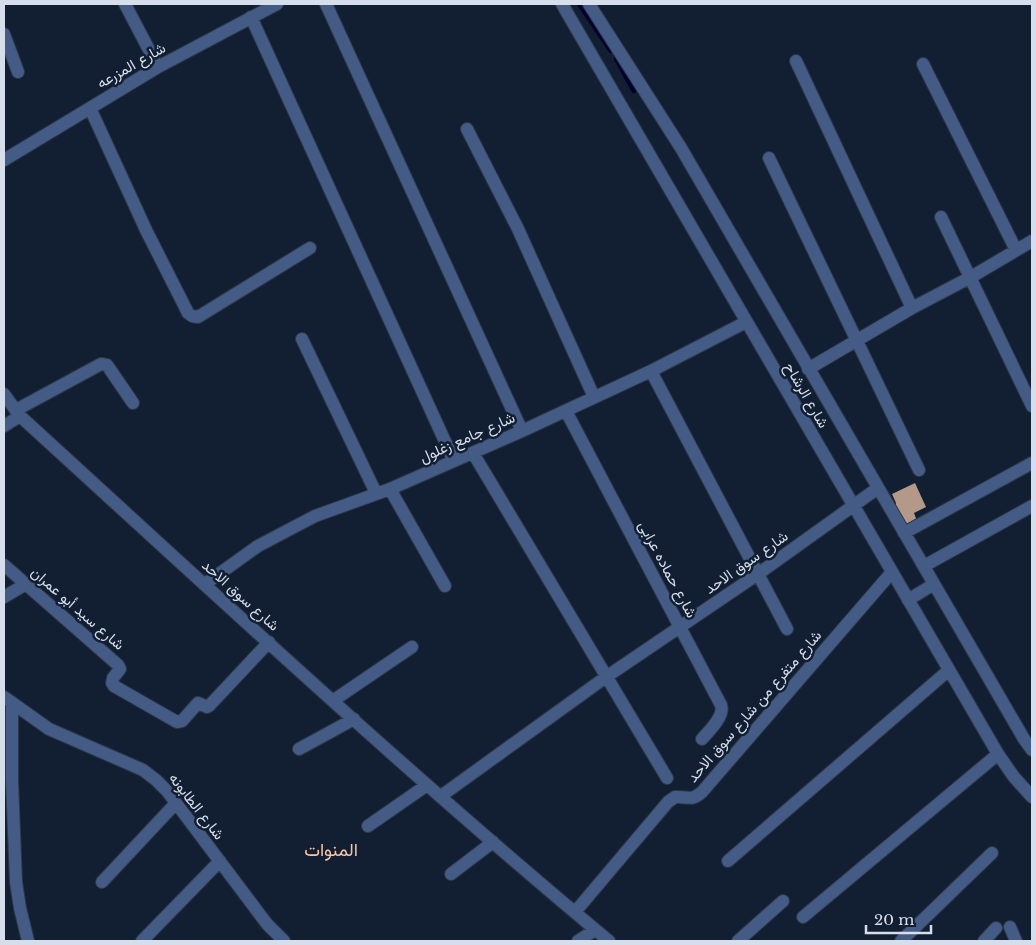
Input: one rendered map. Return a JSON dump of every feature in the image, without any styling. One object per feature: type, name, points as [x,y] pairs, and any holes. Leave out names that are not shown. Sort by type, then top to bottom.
[{"type":"street","points":[[125,4],[158,67]]},
{"type":"street","name":"شارع المزرعه","points":[[4,160],[158,67],[277,4]]},
{"type":"street","points":[[326,4],[522,431]]},
{"type":"street","name":"شارع الرشاح","points":[[562,4],[998,754],[1014,777],[1032,797]]},
{"type":"street","name":"شارع الرشاح","points":[[589,4],[680,148],[1032,750]]},
{"type":"street","points":[[251,17],[454,461]]},
{"type":"street","points":[[4,34],[18,72]]},
{"type":"street","points":[[796,62],[912,308]]},
{"type":"street","points":[[923,64],[1016,250]]},
{"type":"street","points":[[90,108],[146,230],[188,313],[192,316],[198,317],[310,248]]},
{"type":"street","points":[[467,129],[518,229],[594,398]]},
{"type":"street","points":[[769,158],[919,470]]},
{"type":"street","points":[[941,217],[1032,406]]},
{"type":"street","points":[[808,369],[1032,241]]},
{"type":"street","name":"شارع جامع زغلول","points":[[204,584],[258,546],[315,516],[390,489],[522,431],[650,371],[746,322]]},
{"type":"street","points":[[302,339],[376,493]]},
{"type":"street","points":[[4,426],[18,413],[101,364],[107,365],[133,402]]},
{"type":"street","points":[[650,371],[787,629]]},
{"type":"street","name":"شارع سوق الاحد","points":[[4,394],[18,413],[204,584],[427,785],[609,941]]},
{"type":"street","name":"شارع حماده عرابى","points":[[566,411],[723,709],[702,739]]},
{"type":"street","points":[[473,453],[667,778]]},
{"type":"street","points":[[904,533],[1032,463]]},
{"type":"street","name":"شارع سوق الاحد","points":[[441,796],[606,677],[758,574],[878,488]]},
{"type":"street","points":[[390,489],[445,586]]},
{"type":"street","points":[[924,566],[1032,506]]},
{"type":"street","name":"شارع سيد أبو عمران","points":[[4,566],[118,665],[120,668],[113,678],[112,683],[114,686],[178,722],[182,721],[198,703],[209,706],[269,642]]},
{"type":"street","name":"شارع متفرع من شارع سوق الاحد","points":[[575,912],[668,802],[675,796],[689,799],[696,797],[702,792],[892,572]]},
{"type":"street","points":[[4,597],[26,584]]},
{"type":"street","points":[[908,600],[934,584]]},
{"type":"street","points":[[334,700],[412,647]]},
{"type":"street","points":[[728,861],[949,670]]},
{"type":"street","points":[[8,700],[8,751],[16,882],[28,941]]},
{"type":"street","name":"شارع الطابونه","points":[[8,700],[50,729],[143,770],[156,780],[176,803],[267,924],[284,941]]},
{"type":"street","points":[[299,749],[354,719]]},
{"type":"street","points":[[803,917],[998,754]]},
{"type":"street","points":[[368,826],[427,785]]},
{"type":"street","points":[[102,882],[176,803]]},
{"type":"street","points":[[451,874],[493,842]]},
{"type":"street","points":[[901,941],[992,853]]},
{"type":"street","points":[[142,941],[220,861]]},
{"type":"street","points":[[738,941],[783,901]]},
{"type":"street","points":[[1010,927],[1016,941]]},
{"type":"street","points":[[984,941],[996,928]]},
{"type":"street","points":[[578,941],[595,930]]},
{"type":"building","points":[[915,483],[926,507],[914,513],[917,521],[903,527],[895,508],[896,503],[892,494]]},
{"type":"waterway","points":[[580,4],[611,50]]},
{"type":"waterway","points":[[617,59],[634,90]]},
{"type":"district","name":"المنوات","points":[[331,850]]}]
